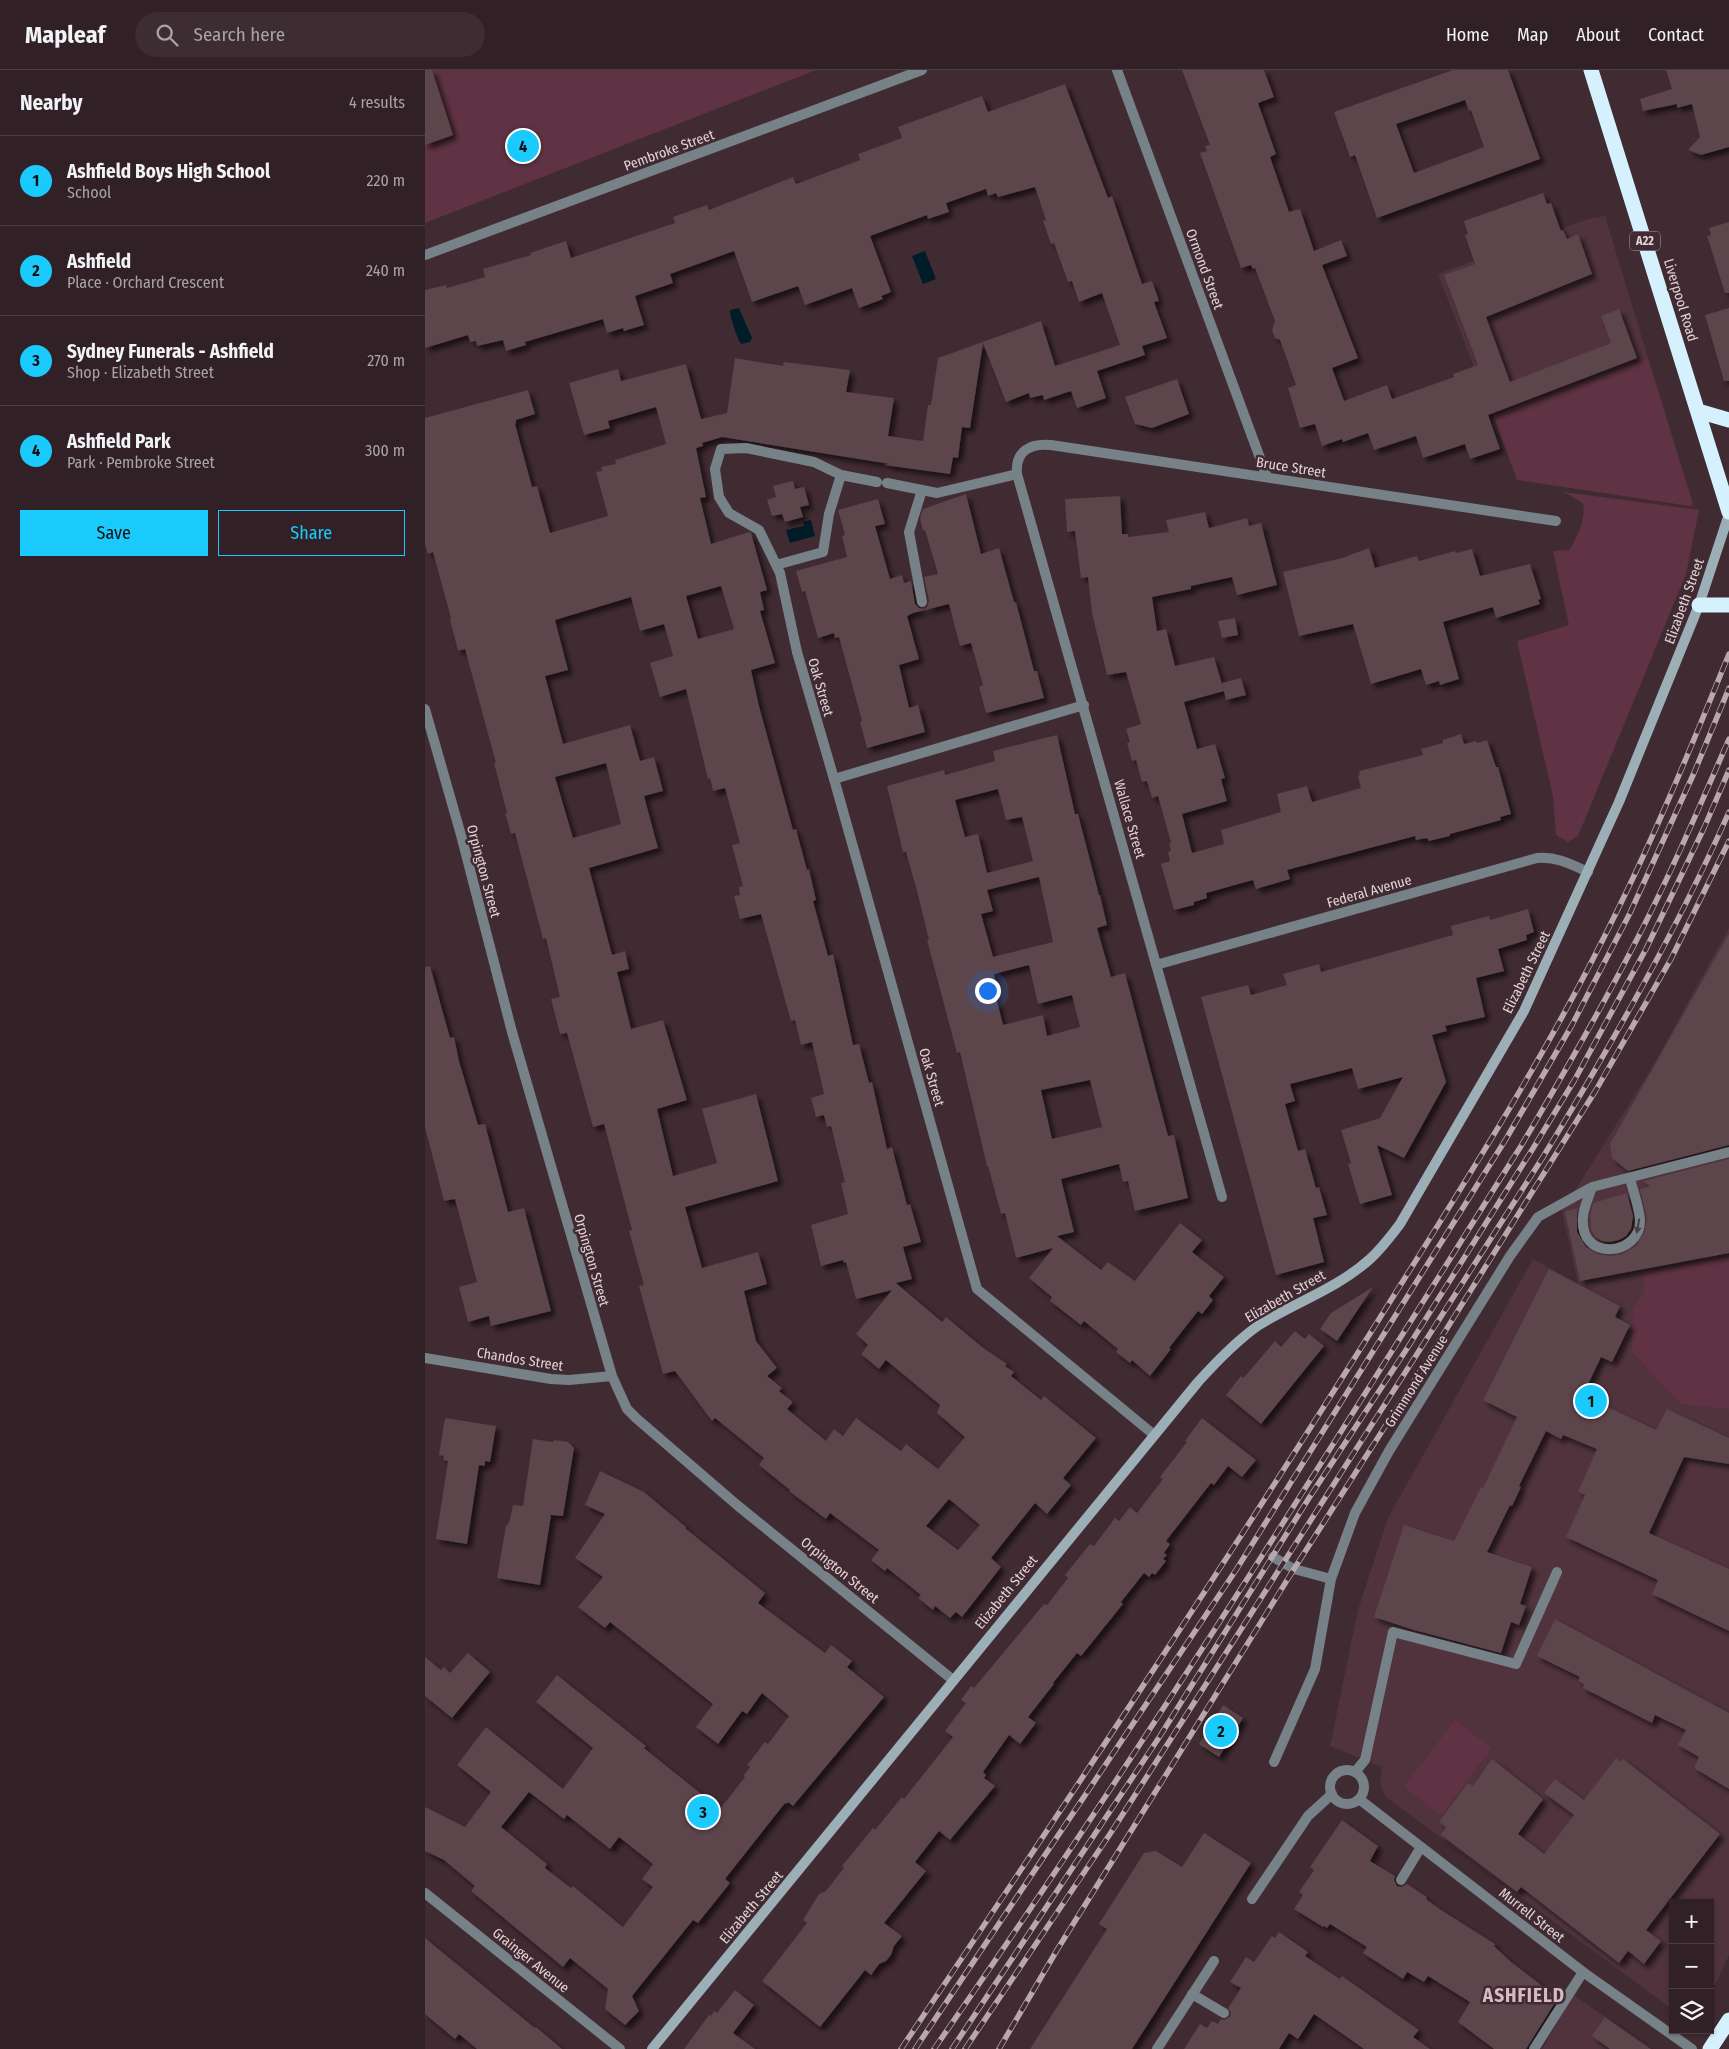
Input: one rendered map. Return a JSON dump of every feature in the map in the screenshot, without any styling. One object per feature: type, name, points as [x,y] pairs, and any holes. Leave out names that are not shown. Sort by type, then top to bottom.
[{"type":"highway","name":"Liverpool Road","points":[[1591,70],[1729,513]]},
{"type":"highway","points":[[1698,411],[1729,420]]},
{"type":"highway","points":[[1699,605],[1729,605]]},
{"type":"highway","points":[[1710,2049],[1729,2020]]},
{"type":"main road","name":"Elizabeth Street","points":[[652,2049],[1153,1434],[1210,1368],[1259,1326],[1351,1274],[1370,1259],[1400,1224],[1523,1011],[1589,872],[1699,605],[1729,513]]},
{"type":"street","name":"Pembroke Street","points":[[425,255],[922,70]]},
{"type":"street","name":"Ormond Street","points":[[1117,70],[1267,477]]},
{"type":"street","name":"Bruce Street","points":[[1017,474],[1018,461],[1024,450],[1035,445],[1051,445],[1556,521]]},
{"type":"street","name":"Oak Street","points":[[841,475],[814,462],[746,448],[721,449],[715,469],[719,497],[729,513],[759,530],[780,573],[797,652],[977,1289],[1153,1434]]},
{"type":"street","points":[[776,565],[823,552],[829,514],[841,475],[937,493],[1017,474]]},
{"type":"street","name":"Wallace Street","points":[[1017,474],[1222,1197]]},
{"type":"street","points":[[922,490],[909,532],[922,602]]},
{"type":"street","points":[[834,779],[1083,704]]},
{"type":"street","name":"Orpington Street","points":[[425,709],[461,835],[512,1032],[612,1376],[627,1409],[737,1505],[953,1680]]},
{"type":"street","name":"Federal Avenue","points":[[1156,965],[1537,858],[1548,857],[1558,859],[1589,872]]},
{"type":"street","name":"Grimmond Avenue","points":[[1275,1762],[1315,1669],[1331,1579],[1355,1513],[1389,1452],[1510,1256],[1538,1217],[1592,1187],[1729,1152]]},
{"type":"street","points":[[1592,1187],[1583,1217],[1585,1231],[1591,1244],[1601,1250],[1616,1249],[1628,1244],[1637,1233],[1640,1220],[1630,1178]]},
{"type":"street","name":"Chandos Street","points":[[425,1358],[551,1379],[569,1380],[612,1376]]},
{"type":"street","points":[[1273,1557],[1293,1569],[1331,1579]]},
{"type":"street","points":[[1355,1772],[1365,1760],[1393,1632],[1516,1664],[1557,1572]]},
{"type":"street","points":[[1344,1770],[1355,1772],[1362,1779],[1362,1794],[1354,1802],[1344,1804],[1332,1794],[1330,1784],[1335,1775],[1344,1770]]},
{"type":"street","points":[[1251,1899],[1308,1816],[1332,1794]]},
{"type":"street","name":"Murrell Street","points":[[1359,1799],[1583,1972],[1692,2049]]},
{"type":"street","points":[[1401,1880],[1421,1847]]},
{"type":"street","name":"Grainger Avenue","points":[[425,1892],[620,2049]]},
{"type":"street","points":[[1157,2049],[1214,1961]]},
{"type":"street","points":[[1534,2049],[1583,1972]]},
{"type":"street","points":[[1192,1994],[1224,2014]]},
{"type":"shaded area","points":[[425,70],[816,70],[425,223]]},
{"type":"shaded area","points":[[1605,216],[1648,358],[1493,415],[1438,274],[1588,219]]},
{"type":"shaded area","points":[[1648,358],[1693,504],[1690,506],[1517,480],[1493,415]]},
{"type":"shaded area","points":[[1564,492],[1699,510],[1686,574],[1578,836],[1568,842],[1556,835],[1553,796],[1517,641],[1569,625],[1553,551],[1570,550],[1581,527],[1584,509],[1583,503]]},
{"type":"shaded area","points":[[1729,928],[1729,1955],[1714,1984],[1714,1899],[1669,1899],[1669,2007],[1386,1797],[1380,1783],[1382,1767],[1330,1746],[1358,1610],[1388,1518],[1533,1259],[1578,1283],[1562,1211],[1650,1071]]},
{"type":"shaded area","points":[[1729,1256],[1729,1409],[1681,1404],[1632,1352],[1633,1310],[1644,1291],[1644,1272]]},
{"type":"shaded area","points":[[1455,1720],[1492,1748],[1441,1815],[1404,1787]]},
{"type":"shaded area","points":[[1574,1995],[1605,2017],[1649,2049],[1542,2049]]},
{"type":"water","points":[[925,251],[936,279],[923,284],[912,256]]},
{"type":"water","points":[[739,308],[752,338],[750,342],[741,344],[730,310]]},
{"type":"water","points":[[811,520],[815,536],[790,543],[786,530],[804,526],[803,522]]},
{"type":"building","points":[[425,70],[432,70],[453,135],[425,145]]},
{"type":"building","points":[[1182,70],[1264,70],[1274,97],[1258,103],[1276,154],[1270,157],[1289,212],[1300,209],[1314,251],[1341,240],[1347,256],[1322,265],[1358,358],[1332,368],[1344,401],[1387,385],[1392,399],[1454,377],[1453,374],[1478,365],[1444,275],[1475,264],[1465,235],[1468,234],[1464,221],[1543,193],[1547,204],[1551,203],[1561,231],[1563,230],[1567,239],[1578,234],[1592,274],[1486,317],[1510,382],[1611,343],[1601,316],[1619,309],[1637,358],[1488,415],[1500,449],[1470,459],[1465,444],[1423,458],[1416,436],[1374,450],[1368,433],[1343,442],[1342,439],[1322,446],[1315,424],[1300,428],[1288,388],[1296,385],[1280,340],[1275,338],[1272,330],[1275,321],[1255,268],[1253,269],[1251,265],[1241,268],[1200,153],[1207,151],[1205,146],[1210,145]]},
{"type":"building","points":[[1453,70],[1508,70],[1540,159],[1377,218],[1355,155],[1350,157],[1334,112]],"holes":[[[1465,100],[1469,111],[1471,110],[1484,147],[1414,173],[1396,124]]]},
{"type":"building","points":[[1666,70],[1729,70],[1729,147],[1701,155],[1688,150],[1700,137],[1692,104],[1677,108],[1677,104],[1643,111],[1640,99],[1672,89]]},
{"type":"building","points":[[1065,84],[1108,198],[1112,196],[1142,284],[1152,281],[1159,301],[1154,302],[1167,338],[1142,346],[1145,355],[1097,371],[1106,398],[1077,408],[1071,391],[1044,400],[1043,395],[1030,398],[1029,393],[1006,402],[983,343],[970,428],[962,427],[958,458],[953,457],[950,474],[884,465],[890,464],[722,437],[702,443],[703,446],[696,448],[706,497],[700,498],[711,544],[751,533],[767,590],[760,592],[764,610],[760,611],[775,663],[751,670],[759,706],[793,830],[796,829],[807,870],[809,869],[816,900],[813,901],[828,956],[833,954],[853,1045],[859,1044],[869,1083],[872,1082],[887,1149],[892,1147],[907,1205],[910,1204],[921,1242],[903,1247],[912,1279],[896,1283],[942,1322],[946,1317],[982,1347],[1007,1364],[1005,1366],[1014,1372],[1011,1376],[1041,1400],[1044,1396],[1096,1438],[1063,1478],[1071,1485],[1047,1514],[1035,1503],[991,1558],[1001,1567],[962,1617],[956,1612],[950,1618],[935,1606],[933,1610],[918,1598],[921,1595],[887,1568],[885,1571],[871,1560],[879,1550],[830,1513],[826,1519],[759,1465],[764,1458],[715,1418],[712,1421],[675,1371],[663,1374],[639,1286],[644,1285],[629,1231],[632,1230],[604,1124],[593,1127],[567,1033],[560,1034],[551,999],[560,997],[546,938],[543,939],[515,833],[511,834],[505,813],[507,813],[494,763],[496,763],[465,649],[458,651],[433,552],[428,554],[425,544],[425,418],[528,390],[535,414],[516,420],[515,424],[532,487],[537,486],[550,533],[608,516],[596,472],[602,471],[601,467],[616,464],[615,460],[666,444],[656,407],[608,421],[610,428],[584,435],[569,383],[618,369],[621,381],[686,364],[701,419],[727,413],[735,358],[783,366],[784,362],[850,370],[846,392],[894,398],[888,436],[923,441],[938,358],[1041,321],[1055,366],[1120,345],[1102,293],[1079,302],[1072,281],[1068,282],[1054,243],[1051,244],[1043,221],[1046,220],[1035,187],[998,197],[996,193],[988,196],[986,189],[946,203],[949,212],[928,219],[927,215],[870,236],[891,292],[881,296],[883,299],[859,308],[852,288],[805,305],[798,286],[752,302],[734,251],[670,274],[673,283],[635,296],[644,325],[624,331],[623,328],[607,333],[603,319],[525,342],[526,345],[506,351],[503,340],[477,346],[476,341],[470,342],[468,335],[425,348],[425,290],[446,285],[447,288],[485,277],[483,269],[531,255],[530,253],[566,241],[571,258],[675,223],[673,217],[707,205],[709,210],[793,177],[796,184],[860,160],[858,154],[902,138],[898,127],[982,96],[988,112]],"holes":[[[721,586],[734,629],[698,639],[686,596]],[[631,597],[640,631],[664,624],[673,656],[650,663],[660,697],[686,689],[708,779],[710,778],[713,791],[725,788],[740,843],[732,845],[743,886],[739,887],[740,895],[734,896],[740,919],[761,914],[791,1021],[795,1020],[801,1045],[812,1042],[824,1094],[811,1098],[816,1117],[824,1115],[827,1127],[831,1126],[845,1182],[841,1183],[848,1214],[811,1225],[821,1266],[843,1260],[844,1263],[846,1262],[856,1299],[892,1290],[856,1334],[868,1345],[861,1354],[879,1369],[886,1360],[940,1405],[937,1413],[965,1437],[938,1469],[906,1444],[901,1451],[856,1418],[843,1436],[834,1429],[826,1441],[787,1409],[793,1402],[779,1391],[782,1388],[767,1376],[777,1368],[756,1341],[744,1291],[767,1284],[758,1252],[702,1268],[685,1207],[778,1181],[756,1094],[702,1109],[717,1163],[673,1176],[657,1109],[687,1100],[663,1020],[631,1029],[617,972],[629,969],[625,951],[612,955],[589,868],[658,848],[644,796],[663,791],[654,757],[640,761],[630,725],[563,744],[545,676],[568,670],[555,620]],[[606,763],[621,824],[573,838],[555,777]],[[949,1499],[980,1525],[958,1550],[926,1526]]]},
{"type":"building","points":[[1729,222],[1729,293],[1725,293],[1707,236],[1711,235],[1709,228]]},
{"type":"building","points":[[1729,308],[1729,381],[1724,381],[1705,315]]},
{"type":"building","points":[[1177,379],[1189,414],[1152,428],[1135,424],[1125,397]]},
{"type":"building","points":[[793,481],[795,489],[804,487],[809,505],[800,507],[803,517],[785,522],[782,514],[772,516],[767,500],[776,497],[773,486]]},
{"type":"building","points":[[966,494],[981,554],[999,548],[1014,602],[1016,602],[1034,671],[1037,671],[1044,698],[986,713],[979,687],[983,685],[971,643],[960,646],[949,604],[913,613],[907,616],[919,659],[899,665],[909,708],[918,705],[925,732],[867,748],[860,722],[862,721],[839,637],[835,638],[834,633],[818,638],[805,591],[802,592],[796,571],[847,557],[842,536],[845,535],[838,510],[878,499],[885,524],[875,526],[890,579],[902,575],[904,583],[911,581],[915,604],[919,608],[924,609],[929,601],[924,577],[938,574],[920,518],[923,509]]},
{"type":"building","points":[[1120,496],[1122,534],[1128,534],[1128,537],[1169,532],[1166,520],[1205,512],[1209,528],[1247,518],[1249,526],[1261,523],[1277,585],[1237,595],[1232,577],[1191,586],[1191,589],[1152,597],[1157,631],[1166,629],[1175,666],[1214,657],[1224,691],[1184,702],[1197,749],[1215,744],[1225,778],[1221,779],[1227,801],[1182,814],[1192,853],[1224,844],[1221,830],[1281,812],[1277,794],[1307,786],[1312,802],[1361,788],[1358,776],[1360,775],[1359,771],[1423,755],[1421,749],[1443,743],[1443,740],[1461,734],[1464,744],[1487,740],[1496,767],[1498,767],[1511,814],[1500,817],[1501,820],[1450,834],[1450,836],[1429,841],[1427,838],[1416,840],[1415,836],[1287,870],[1290,879],[1256,889],[1253,880],[1206,893],[1207,898],[1194,902],[1194,905],[1174,910],[1161,864],[1170,861],[1168,852],[1171,851],[1169,843],[1171,843],[1158,796],[1152,798],[1147,781],[1142,782],[1136,760],[1132,761],[1127,743],[1130,742],[1126,729],[1141,724],[1126,672],[1107,675],[1092,613],[1088,577],[1081,578],[1075,531],[1067,532],[1065,499]]},
{"type":"building","points":[[1369,548],[1375,568],[1417,556],[1419,561],[1455,551],[1456,553],[1472,549],[1480,576],[1530,564],[1541,599],[1538,600],[1540,604],[1496,618],[1493,607],[1443,622],[1459,679],[1440,685],[1439,681],[1426,685],[1421,669],[1371,684],[1353,624],[1299,636],[1283,572],[1342,558]]},
{"type":"building","points":[[1235,618],[1238,635],[1222,638],[1218,621]]},
{"type":"building","points":[[1241,678],[1246,695],[1226,700],[1222,683]]},
{"type":"building","points":[[1057,735],[1075,814],[1078,814],[1107,925],[1097,928],[1111,977],[1125,973],[1168,1136],[1174,1135],[1188,1198],[1135,1211],[1128,1181],[1123,1182],[1119,1164],[1061,1179],[1074,1232],[1057,1236],[1101,1270],[1108,1262],[1135,1281],[1180,1223],[1202,1240],[1192,1252],[1224,1277],[1209,1296],[1213,1300],[1202,1314],[1198,1311],[1150,1376],[1132,1360],[1130,1363],[1116,1352],[1118,1349],[1084,1321],[1081,1325],[1050,1301],[1052,1297],[1029,1278],[1053,1248],[1016,1258],[1005,1213],[1001,1214],[987,1166],[960,1052],[957,1053],[927,940],[929,940],[917,891],[906,852],[903,852],[887,786],[944,770],[945,775],[995,761],[993,751]],"holes":[[[998,789],[1006,820],[1022,817],[1033,861],[987,873],[978,834],[965,837],[955,800]],[[1039,877],[1053,942],[993,957],[981,914],[993,911],[987,890]],[[1029,965],[1038,1004],[1072,995],[1080,1027],[1047,1036],[1043,1015],[1003,1025],[993,985],[996,984],[994,974]],[[1090,1080],[1102,1127],[1052,1139],[1041,1090]]]},
{"type":"building","points":[[1528,909],[1534,932],[1526,935],[1527,940],[1498,949],[1504,971],[1476,978],[1485,1017],[1445,1026],[1447,1031],[1432,1035],[1446,1082],[1404,1158],[1377,1145],[1392,1195],[1360,1204],[1348,1164],[1351,1163],[1341,1130],[1380,1118],[1403,1077],[1358,1089],[1352,1068],[1290,1084],[1295,1101],[1285,1104],[1298,1151],[1305,1149],[1316,1188],[1319,1187],[1327,1215],[1313,1218],[1324,1262],[1276,1275],[1201,997],[1248,985],[1251,995],[1287,985],[1283,974],[1319,964],[1321,972],[1453,935],[1451,926],[1489,916],[1490,920]]},
{"type":"building","points":[[1729,934],[1729,1145],[1628,1171],[1612,1158],[1610,1144]]},
{"type":"building","points":[[430,966],[450,1038],[454,1037],[478,1125],[485,1124],[508,1212],[524,1208],[551,1311],[491,1326],[489,1316],[468,1322],[459,1287],[477,1282],[455,1199],[444,1201],[425,1127],[425,967]]},
{"type":"building","points":[[1729,1159],[1729,1253],[1580,1281],[1565,1212],[1577,1208],[1577,1232],[1586,1247],[1598,1254],[1611,1256],[1623,1254],[1636,1246],[1644,1233],[1647,1219],[1640,1189],[1650,1186],[1643,1181]]},
{"type":"building","points":[[1627,1193],[1633,1216],[1631,1229],[1626,1236],[1610,1242],[1602,1241],[1595,1237],[1591,1229],[1590,1216],[1593,1203]]},
{"type":"building","points":[[1549,1269],[1620,1306],[1615,1317],[1630,1325],[1612,1362],[1601,1357],[1583,1395],[1656,1430],[1667,1409],[1729,1438],[1729,1464],[1684,1457],[1649,1533],[1729,1569],[1729,1631],[1652,1594],[1658,1580],[1566,1537],[1585,1495],[1578,1492],[1597,1449],[1563,1435],[1561,1439],[1546,1431],[1519,1486],[1521,1487],[1512,1506],[1510,1505],[1487,1552],[1532,1567],[1520,1604],[1526,1606],[1519,1625],[1511,1622],[1501,1653],[1414,1630],[1374,1617],[1404,1525],[1454,1541],[1481,1487],[1483,1488],[1517,1417],[1483,1400]]},
{"type":"building","points":[[1373,1287],[1337,1341],[1320,1329],[1331,1313]]},
{"type":"building","points":[[1295,1331],[1305,1339],[1309,1334],[1324,1346],[1261,1424],[1226,1395],[1241,1376],[1243,1378],[1247,1374],[1275,1341],[1281,1347]]},
{"type":"building","points":[[445,1418],[496,1426],[490,1462],[485,1461],[485,1466],[479,1465],[467,1544],[436,1539],[448,1461],[443,1460],[444,1456],[439,1455]]},
{"type":"building","points":[[1202,1418],[1256,1460],[1242,1477],[1228,1466],[1214,1485],[1211,1483],[1166,1541],[1170,1544],[1164,1553],[1167,1555],[1163,1559],[1166,1561],[1155,1575],[1152,1573],[1149,1577],[1144,1573],[1121,1602],[1123,1604],[1081,1656],[1077,1653],[1053,1683],[1028,1717],[1036,1723],[1020,1744],[1009,1735],[983,1772],[986,1775],[984,1778],[995,1786],[950,1840],[939,1831],[915,1862],[926,1871],[884,1923],[902,1936],[894,1946],[891,1955],[886,1961],[879,1964],[871,1975],[865,1970],[820,2027],[762,1981],[807,1923],[803,1920],[819,1894],[826,1891],[844,1868],[842,1866],[873,1828],[875,1830],[902,1797],[904,1799],[953,1737],[945,1731],[966,1703],[961,1700],[971,1686],[974,1688],[1044,1604],[1047,1605],[1068,1578],[1065,1575],[1090,1544],[1094,1546],[1115,1518],[1119,1521],[1130,1507],[1137,1513],[1163,1479],[1160,1477],[1187,1442],[1185,1441]]},
{"type":"building","points":[[533,1439],[568,1442],[574,1448],[563,1516],[551,1515],[540,1585],[497,1578],[506,1526],[509,1523],[513,1505],[523,1506]]},
{"type":"building","points":[[600,1471],[644,1492],[765,1593],[758,1603],[825,1653],[831,1645],[852,1661],[847,1667],[884,1697],[793,1806],[788,1802],[785,1803],[725,1879],[730,1883],[698,1923],[693,1920],[632,1996],[639,2011],[625,2025],[605,2009],[608,1989],[570,1958],[563,1967],[471,1891],[475,1886],[444,1860],[425,1851],[425,1807],[465,1827],[491,1792],[457,1765],[486,1727],[563,1789],[593,1748],[536,1702],[557,1675],[646,1746],[644,1748],[720,1809],[745,1777],[743,1776],[750,1767],[747,1765],[765,1742],[768,1744],[789,1716],[762,1693],[747,1714],[742,1711],[718,1744],[696,1727],[713,1704],[610,1622],[605,1628],[578,1607],[603,1577],[575,1558],[605,1514],[585,1505]],"holes":[[[529,1792],[564,1819],[567,1815],[610,1849],[619,1837],[653,1864],[642,1879],[653,1887],[623,1927],[573,1886],[571,1888],[545,1868],[547,1864],[501,1827]]]},
{"type":"building","points":[[1555,1619],[1729,1713],[1729,1789],[1694,1768],[1699,1757],[1678,1745],[1686,1730],[1655,1715],[1652,1723],[1583,1688],[1584,1684],[1578,1681],[1580,1677],[1537,1656]]},
{"type":"building","points":[[468,1653],[490,1672],[452,1718],[425,1696],[425,1657],[441,1670],[444,1667],[450,1673]]},
{"type":"building","points":[[1223,1705],[1243,1718],[1219,1757],[1199,1744]]},
{"type":"building","points":[[1616,1758],[1621,1762],[1623,1759],[1720,1834],[1646,1930],[1661,1941],[1644,1964],[1628,1951],[1619,1963],[1521,1887],[1517,1892],[1441,1835],[1446,1827],[1439,1822],[1468,1783],[1473,1786],[1492,1759],[1543,1799],[1518,1834],[1544,1854],[1574,1815],[1544,1793],[1555,1779],[1584,1800]]},
{"type":"building","points":[[1342,1820],[1378,1846],[1370,1861],[1395,1876],[1394,1880],[1397,1886],[1401,1887],[1407,1884],[1427,1897],[1426,1899],[1441,1910],[1495,1944],[1494,1946],[1510,1961],[1558,1998],[1526,2049],[1494,2049],[1458,2022],[1470,2002],[1428,1976],[1424,1982],[1407,1972],[1403,1979],[1363,1953],[1367,1947],[1330,1924],[1327,1928],[1323,1927],[1294,1909],[1303,1895],[1299,1892],[1314,1870],[1310,1867]]},
{"type":"building","points":[[1204,1833],[1251,1863],[1132,2049],[1030,2049],[1107,1929],[1099,1924],[1144,1853],[1156,1851],[1182,1867]]},
{"type":"building","points":[[1279,1932],[1308,1952],[1305,1956],[1340,1979],[1342,1976],[1419,2030],[1413,2037],[1430,2049],[1364,2049],[1314,2014],[1298,2039],[1289,2033],[1279,2049],[1184,2049],[1200,2024],[1207,2028],[1212,2021],[1218,2024],[1221,2019],[1224,2020],[1230,2017],[1231,2013],[1228,2008],[1241,1988],[1230,1982],[1246,1957],[1254,1962],[1272,1936],[1275,1938]]},
{"type":"building","points":[[425,1938],[562,2049],[477,2049],[459,2034],[455,2039],[425,2014]]},
{"type":"building","points":[[735,1990],[754,2005],[733,2033],[755,2049],[684,2049],[709,2015],[711,2016],[714,2011],[717,2013]]},
{"type":"building","points":[[1605,2017],[1651,2049],[1610,2049],[1592,2036]]},
{"type":"railway","points":[[901,2049],[1080,1782],[1256,1513],[1436,1228],[1532,1071],[1591,964],[1633,878],[1662,815],[1729,654]]},
{"type":"railway","points":[[915,2049],[1236,1570],[1506,1139],[1572,1025],[1630,913],[1694,773],[1729,688]]},
{"type":"railway","points":[[934,2049],[1011,1938],[1160,1714],[1306,1488],[1521,1146],[1607,996],[1647,920],[1672,869],[1729,739]]},
{"type":"railway","points":[[952,2049],[1160,1736],[1309,1498],[1408,1347],[1574,1081],[1646,949],[1704,828],[1729,770]]},
{"type":"railway","points":[[965,2049],[1112,1831],[1543,1157],[1642,988],[1709,857],[1729,812]]},
{"type":"railway","points":[[999,2049],[1057,1950],[1294,1569],[1596,1090],[1671,959],[1729,841]]},
{"type":"place","name":"Ashfield Park","points":[[523,146]]},
{"type":"place","name":"Ashfield Boys High School","points":[[1591,1401]]},
{"type":"place","name":"Ashfield","points":[[1221,1731]]},
{"type":"place","name":"Sydney Funerals - Ashfield","points":[[703,1812]]},
{"type":"district","name":"ASHFIELD","points":[[1524,1995]]}]
